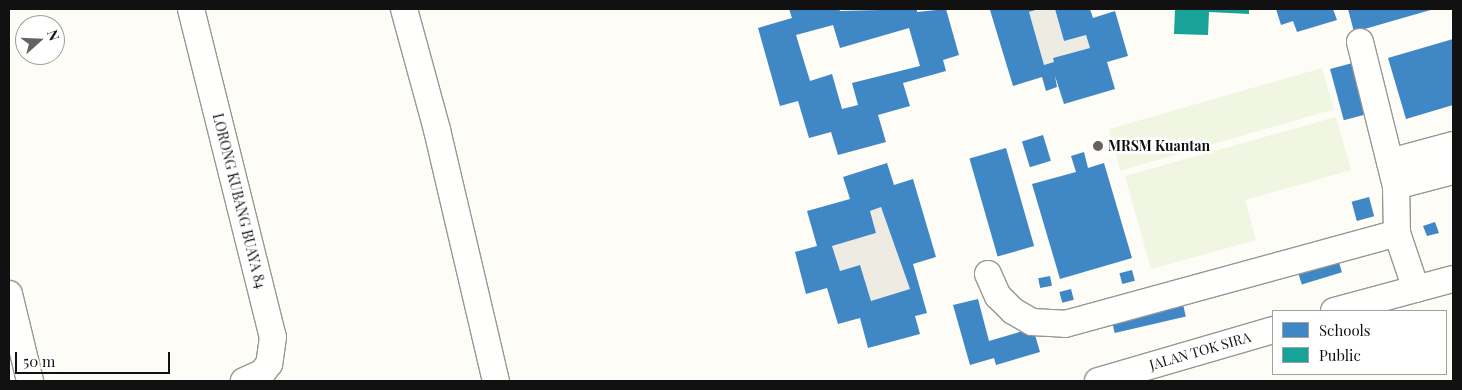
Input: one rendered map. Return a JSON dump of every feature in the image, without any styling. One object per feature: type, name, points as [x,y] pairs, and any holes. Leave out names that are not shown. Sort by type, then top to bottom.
[{"type":"street","name":"LORONG KUBANG BUAYA 84","points":[[191,9],[273,336],[269,364],[262,373],[244,381]]},
{"type":"street","points":[[404,9],[437,130],[496,381]]},
{"type":"street","points":[[1360,42],[1393,174],[1397,233],[1416,289]]},
{"type":"street","points":[[1393,174],[1453,145]]},
{"type":"street","points":[[1393,174],[1453,171]]},
{"type":"street","points":[[988,274],[998,296],[1013,311],[1032,322],[1065,324],[1397,233]]},
{"type":"street","points":[[1338,310],[1453,278]]},
{"type":"street","points":[[9,294],[30,381]]},
{"type":"street","name":"JALAN TOK SIRA","points":[[1098,381],[1272,330]]},
{"type":"green space","points":[[1322,68],[1334,109],[1120,171],[1109,129]]},
{"type":"green space","points":[[1336,117],[1351,170],[1245,200],[1256,240],[1151,269],[1125,176]]},
{"type":"shaded area","points":[[1041,9],[1055,9],[1064,41],[1086,35],[1090,48],[1053,58],[1054,62],[1044,65],[1029,12]]},
{"type":"shaded area","points":[[881,207],[910,289],[871,301],[860,265],[840,271],[832,246],[876,233],[870,211]]},
{"type":"building: Schools","points":[[789,9],[839,9],[840,11],[917,9],[917,12],[946,9],[959,55],[943,60],[946,71],[903,83],[910,106],[878,115],[886,142],[838,155],[831,132],[809,138],[798,101],[780,106],[758,28],[792,18]],"holes":[[[833,25],[840,48],[909,28],[920,66],[852,83],[858,105],[842,109],[832,74],[810,81],[796,35]]]},
{"type":"building: Schools","points":[[1039,9],[1029,12],[1044,65],[1054,62],[1053,58],[1090,48],[1086,35],[1064,41],[1055,9],[1090,9],[1093,18],[1115,11],[1128,56],[1107,62],[1115,89],[1064,104],[1055,76],[1057,87],[1046,91],[1042,77],[1013,86],[990,10]]},
{"type":"building: Schools","points":[[1276,9],[1333,9],[1337,20],[1297,32],[1293,21],[1281,25]]},
{"type":"building: Schools","points":[[1348,9],[1434,9],[1354,32]]},
{"type":"building: Schools","points":[[1453,39],[1453,105],[1406,119],[1388,58]]},
{"type":"building: Schools","points":[[1360,61],[1374,112],[1344,120],[1330,69]]},
{"type":"building: Schools","points":[[1043,135],[1051,161],[1030,167],[1022,141]]},
{"type":"building: Schools","points":[[1006,148],[1034,246],[998,257],[969,158]]},
{"type":"building: Schools","points":[[1084,152],[1088,168],[1104,163],[1132,258],[1060,279],[1032,184],[1076,172],[1071,156]]},
{"type":"building: Schools","points":[[887,163],[894,185],[913,179],[936,257],[913,264],[927,313],[915,316],[920,334],[868,348],[860,318],[838,324],[827,288],[806,294],[795,252],[817,246],[807,211],[850,199],[843,177]],"holes":[[[881,207],[910,289],[871,301],[860,265],[840,271],[832,246],[876,233],[870,211]]]},
{"type":"building: Schools","points":[[1369,197],[1374,216],[1357,221],[1352,202]]},
{"type":"building: Schools","points":[[1435,222],[1439,233],[1427,236],[1423,226]]},
{"type":"building: Schools","points":[[1337,256],[1342,272],[1302,285],[1297,268]]},
{"type":"building: Schools","points":[[1132,270],[1135,281],[1122,284],[1119,273]]},
{"type":"building: Schools","points":[[1050,276],[1052,286],[1040,288],[1038,278]]},
{"type":"building: Schools","points":[[1071,289],[1074,300],[1062,303],[1059,292]]},
{"type":"building: Schools","points":[[978,299],[989,341],[1033,328],[1040,352],[996,365],[994,358],[970,365],[953,305]]},
{"type":"building: Schools","points":[[1182,300],[1186,317],[1115,333],[1111,316]]},
{"type":"building: Public","points":[[1175,9],[1249,9],[1249,14],[1209,12],[1208,35],[1174,34]]},
{"type":"place","name":"MRSM Kuantan","points":[[1098,146]]}]
